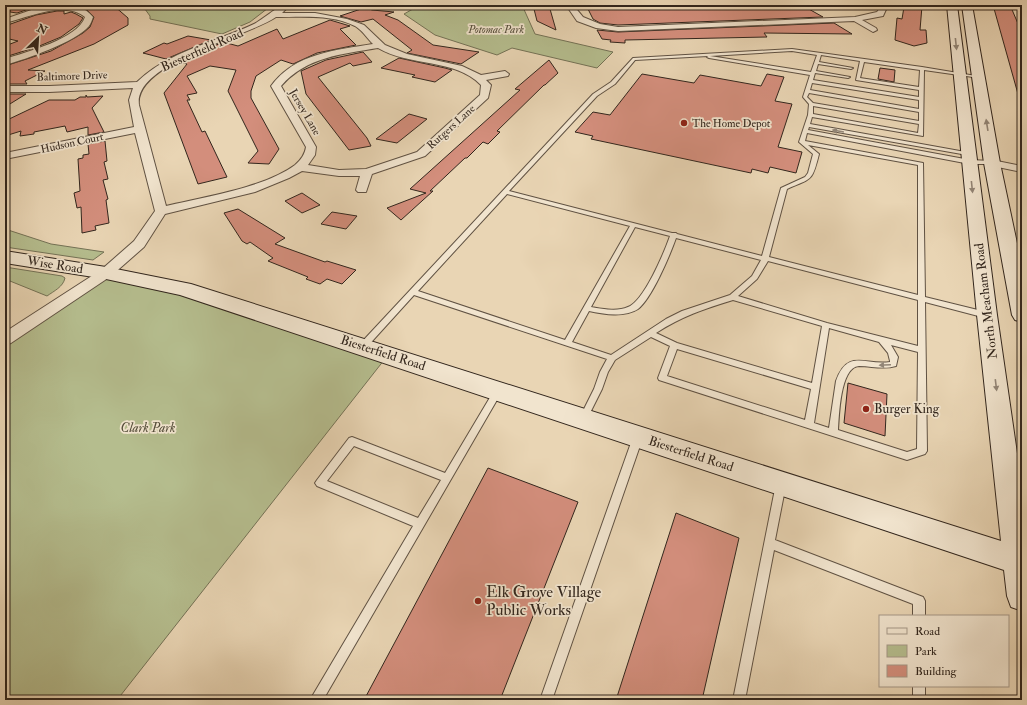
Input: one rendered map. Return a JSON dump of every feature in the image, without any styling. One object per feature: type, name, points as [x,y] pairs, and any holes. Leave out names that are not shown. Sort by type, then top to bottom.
[{"type":"main road","name":"North Meacham Road","points":[[952,5],[987,315],[1020,561],[1022,596]]},
{"type":"main road","points":[[967,5],[980,77],[992,163],[1022,315]]},
{"type":"main road","name":"Wise Road","points":[[5,257],[106,273]]},
{"type":"main road","name":"Biesterfield Road","points":[[106,273],[184,289],[1020,561]]},
{"type":"street","points":[[5,21],[53,5]]},
{"type":"street","points":[[5,62],[66,38],[82,29],[89,22],[89,17],[85,12],[58,5]]},
{"type":"street","name":"Biesterfield Road","points":[[139,85],[168,62],[256,26],[276,15],[287,5]]},
{"type":"street","points":[[568,5],[580,19],[599,26],[618,29],[855,19],[880,14],[885,5]]},
{"type":"street","points":[[276,15],[315,15],[338,18],[356,23],[379,45],[405,56],[454,66],[481,78],[505,74]]},
{"type":"street","points":[[855,19],[873,30]]},
{"type":"street","name":"Jersey Lane","points":[[300,167],[310,155],[311,147],[276,86],[283,76],[294,67],[311,60],[329,54],[379,45]]},
{"type":"street","name":"Rutgers Lane","points":[[300,167],[339,173],[367,172],[421,154],[485,96],[486,85],[481,78]]},
{"type":"street","points":[[139,85],[134,98],[139,129],[161,211]]},
{"type":"street","name":"Baltimore Drive","points":[[5,89],[49,89],[139,85]]},
{"type":"street","name":"Hudson Court","points":[[5,156],[139,129]]},
{"type":"street","points":[[992,163],[1022,169]]},
{"type":"street","points":[[5,339],[106,273],[139,244],[161,211],[258,187],[283,178],[300,167]]},
{"type":"street","points":[[362,190],[367,172]]},
{"type":"lane","points":[[362,347],[595,95],[612,83],[634,59],[792,50],[980,77]]},
{"type":"lane","points":[[820,53],[805,97],[811,104],[921,123]]},
{"type":"lane","points":[[694,55],[812,76],[921,99]]},
{"type":"lane","points":[[862,60],[858,79],[922,89]]},
{"type":"lane","points":[[817,63],[851,68]]},
{"type":"lane","points":[[810,116],[921,135],[922,68]]},
{"type":"lane","points":[[812,76],[848,77]]},
{"type":"lane","points":[[807,91],[921,111]]},
{"type":"lane","points":[[802,142],[810,116],[811,104]]},
{"type":"lane","points":[[866,154],[871,126]]},
{"type":"lane","points":[[807,128],[868,143],[969,158]]},
{"type":"lane","points":[[807,128],[869,136],[992,163]]},
{"type":"lane","points":[[674,345],[662,378],[907,456],[922,451],[921,164],[802,142]]},
{"type":"lane","points":[[583,419],[598,389],[604,372],[612,358],[669,321],[686,313],[733,297],[755,277],[764,262],[784,188],[807,178],[811,174],[816,154],[802,142]]},
{"type":"lane","points":[[506,192],[530,200],[564,206],[598,218],[634,224],[987,315]]},
{"type":"lane","points":[[560,212],[564,206]]},
{"type":"lane","points":[[567,343],[634,224]]},
{"type":"lane","points":[[586,308],[604,311],[620,311],[634,308],[644,298],[674,234]]},
{"type":"lane","points":[[412,292],[612,358]]},
{"type":"lane","points":[[733,297],[826,325],[921,350]]},
{"type":"lane","points":[[809,424],[826,325]]},
{"type":"lane","points":[[650,333],[674,345],[816,387]]},
{"type":"lane","points":[[833,433],[840,382],[846,368],[851,364],[858,363],[883,366],[893,364],[895,361],[894,355],[881,339]]},
{"type":"lane","points":[[316,700],[498,391]]},
{"type":"lane","points":[[546,700],[638,437]]},
{"type":"lane","points":[[420,524],[320,483],[352,441],[447,478]]},
{"type":"lane","points":[[739,700],[781,483]]},
{"type":"lane","points":[[769,543],[919,601],[919,615]]},
{"type":"lane","points":[[919,687],[919,700]]},
{"type":"green space","points":[[142,5],[272,5],[250,22],[222,34],[150,19],[150,16]]},
{"type":"green space","name":"Potomac Park","points":[[420,5],[522,5],[535,34],[613,52],[597,68],[512,48],[497,55],[435,35],[404,14]]},
{"type":"green space","points":[[5,229],[51,244],[104,252],[93,260],[5,247]]},
{"type":"green space","points":[[5,267],[62,276],[65,278],[60,286],[47,296],[5,279]]},
{"type":"green space","name":"Clark Park","points":[[106,273],[388,355],[117,700],[5,700],[5,339]]},
{"type":"building","points":[[11,5],[41,5],[17,13],[10,12]]},
{"type":"building","points":[[97,5],[113,5],[128,18],[128,25],[94,44],[28,70],[45,71],[25,81],[27,84],[5,84],[5,66],[51,51],[83,33],[90,27],[94,17],[85,8]]},
{"type":"building","points":[[586,5],[736,5],[736,9],[807,8],[823,17],[618,25],[600,23],[593,19]]},
{"type":"building","points":[[908,5],[922,6],[920,30],[926,30],[927,43],[914,46],[895,40],[897,18],[902,19],[904,7],[908,7]]},
{"type":"building","points":[[993,5],[1010,5],[1022,33],[1022,93],[1018,94]]},
{"type":"building","points":[[362,6],[372,10],[394,12],[385,15],[398,20],[433,45],[479,52],[461,64],[407,53],[412,50],[373,19],[361,22],[340,16],[361,9]]},
{"type":"building","points":[[534,9],[550,9],[556,30],[537,21]]},
{"type":"building","points":[[64,11],[64,14],[71,12],[83,18],[79,24],[61,37],[37,47],[5,57],[5,46],[18,41],[5,38],[5,26],[36,15]]},
{"type":"building","points":[[330,20],[350,26],[340,29],[356,45],[317,53],[293,64],[281,60],[256,76],[251,91],[251,98],[279,149],[269,164],[248,163],[258,151],[228,91],[236,70],[210,66],[187,76],[197,93],[187,95],[190,100],[187,100],[202,132],[205,131],[227,177],[198,184],[164,93],[187,64],[179,62],[223,42],[238,46],[277,29],[283,39]]},
{"type":"building","points":[[834,23],[852,34],[764,33],[767,37],[625,40],[625,43],[610,42],[611,40],[602,39],[597,30],[618,32]]},
{"type":"building","points":[[188,36],[211,40],[166,59],[143,53],[164,43],[167,44]]},
{"type":"building","points":[[363,52],[372,62],[353,66],[350,63],[318,77],[367,138],[371,146],[349,150],[306,94],[301,71],[326,60]]},
{"type":"building","points":[[399,58],[452,70],[435,82],[412,77],[415,75],[381,68]]},
{"type":"building","points":[[549,60],[558,73],[497,131],[500,132],[488,144],[483,142],[401,220],[387,208],[426,193],[410,189],[520,90],[515,89]]},
{"type":"building","points":[[880,68],[895,70],[894,82],[878,79]]},
{"type":"building","name":"The Home Depot","points":[[642,74],[694,83],[700,75],[761,86],[767,74],[784,77],[775,101],[792,104],[778,147],[802,152],[796,173],[770,167],[768,173],[752,169],[751,173],[591,139],[593,136],[575,132],[593,112],[610,115]]},
{"type":"building","points":[[5,94],[26,94],[5,107]]},
{"type":"building","points":[[86,95],[87,97],[103,96],[92,108],[104,132],[88,135],[88,127],[67,132],[65,126],[34,132],[34,134],[20,136],[21,131],[5,136],[5,121],[49,100],[75,100],[80,97],[86,97]]},
{"type":"building","points":[[409,114],[427,119],[397,143],[376,139]]},
{"type":"building","points":[[105,141],[107,161],[104,162],[108,179],[103,180],[108,199],[106,200],[109,223],[95,226],[96,230],[82,233],[81,207],[77,208],[74,193],[80,191],[78,159],[83,158],[83,155],[89,154],[88,144]]},
{"type":"building","points":[[302,193],[320,205],[302,213],[285,201]]},
{"type":"building","points":[[238,209],[285,238],[275,244],[325,262],[327,261],[356,270],[342,284],[327,279],[320,284],[306,279],[308,277],[268,261],[273,258],[250,242],[247,244],[242,241],[224,213]]},
{"type":"building","points":[[332,212],[357,216],[346,229],[321,224]]},
{"type":"building","name":"Burger King","points":[[848,383],[887,394],[885,436],[844,423]]},
{"type":"building","name":"Elk Grove Village Public Works","points":[[488,468],[578,502],[500,700],[364,700]]},
{"type":"building","points":[[676,513],[739,538],[702,700],[616,700]]},
{"type":"place","name":"The Home Depot","points":[[684,123]]},
{"type":"place","name":"Burger King","points":[[866,409]]},
{"type":"place","name":"Elk Grove Village Public Works","points":[[478,601]]}]
